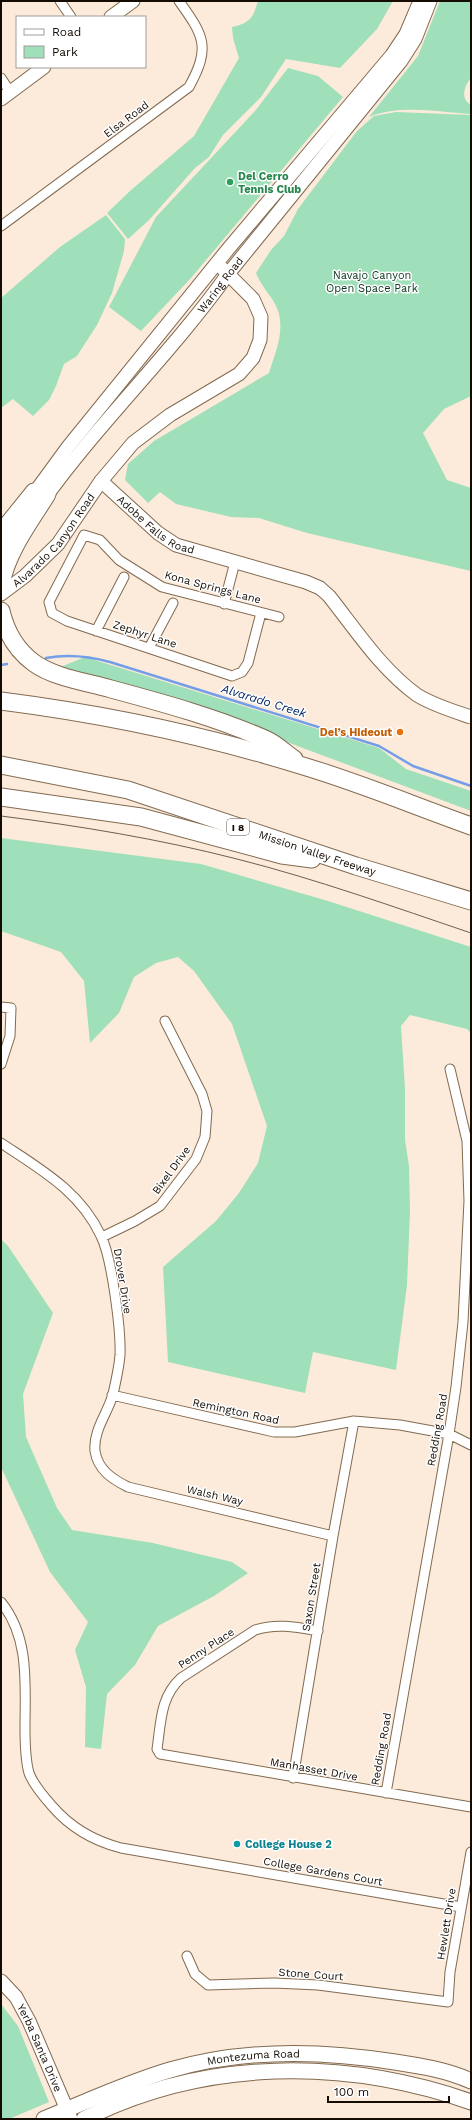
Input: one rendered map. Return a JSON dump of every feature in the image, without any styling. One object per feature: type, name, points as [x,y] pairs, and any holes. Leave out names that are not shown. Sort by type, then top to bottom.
[{"type":"highway","points":[[1,533],[41,493]]},
{"type":"highway","points":[[1,584],[4,570],[41,493]]},
{"type":"highway","points":[[1,611],[5,627],[13,643],[35,664],[50,672],[139,697],[268,740],[304,766]]},
{"type":"highway","points":[[1,701],[72,710],[147,724],[304,766],[471,826]]},
{"type":"highway","name":"Mission Valley Freeway","points":[[1,765],[128,790],[356,866],[471,901]]},
{"type":"highway","points":[[1,797],[53,803],[141,817],[282,855],[356,866]]},
{"type":"main road","points":[[112,16],[133,1]]},
{"type":"main road","name":"Waring Road","points":[[1,564],[68,447],[217,264],[392,55],[406,34],[420,1]]},
{"type":"main road","name":"Waring Road","points":[[1,550],[41,493],[202,309],[228,274],[401,61],[415,39],[430,1]]},
{"type":"main road","points":[[6,95],[43,68]]},
{"type":"main road","points":[[101,481],[133,443],[150,429],[170,415],[239,374],[253,358],[260,340],[260,317],[253,300],[217,264]]},
{"type":"main road","name":"Alvarado Canyon Road","points":[[1,594],[25,576],[58,544],[101,481]]},
{"type":"main road","name":"Adobe Falls Road","points":[[101,481],[168,540],[176,544],[306,582],[320,588],[329,596],[377,658],[408,687],[428,701],[471,717]]},
{"type":"main road","name":"Yerba Santa Drive","points":[[1,1981],[16,1997],[29,2021],[69,2114]]},
{"type":"main road","name":"Montezuma Road","points":[[44,2119],[69,2114],[108,2091],[170,2070],[240,2056],[324,2054],[362,2057],[428,2068],[471,2081]]},
{"type":"main road","name":"Montezuma Road","points":[[84,2119],[113,2104],[152,2091],[196,2080],[236,2073],[286,2070],[326,2071],[372,2076],[414,2084],[471,2102]]},
{"type":"street","points":[[60,1],[70,16]]},
{"type":"street","name":"Elsa Road","points":[[1,226],[189,86],[200,66],[202,42],[196,26],[179,1]]},
{"type":"street","points":[[1,78],[6,95]]},
{"type":"street","name":"Kona Springs Lane","points":[[49,602],[84,535],[100,540],[119,560],[162,587],[280,617]]},
{"type":"street","points":[[224,604],[235,562]]},
{"type":"street","points":[[96,631],[124,577]]},
{"type":"street","name":"Zephyr Lane","points":[[49,602],[52,613],[67,621],[232,676],[242,672],[248,663],[261,613]]},
{"type":"street","points":[[149,648],[173,603]]},
{"type":"street","points":[[1,1007],[11,1008],[10,1036],[1,1064]]},
{"type":"street","name":"Bixel Drive","points":[[102,1236],[135,1221],[160,1206],[196,1159],[203,1144],[207,1120],[205,1103],[165,1021]]},
{"type":"street","name":"Redding Road","points":[[386,1793],[449,1434],[463,1322],[469,1201],[467,1141],[450,1069]]},
{"type":"street","name":"Drover Drive","points":[[1,1143],[63,1184],[84,1209],[102,1236],[108,1257],[120,1339],[120,1356],[112,1395],[96,1440],[96,1453],[100,1465]]},
{"type":"street","name":"Remington Road","points":[[112,1395],[274,1432],[294,1432],[354,1420],[400,1425],[449,1434],[471,1445]]},
{"type":"street","name":"Saxon Street","points":[[293,1778],[333,1536],[354,1420]]},
{"type":"street","name":"Walsh Way","points":[[100,1465],[110,1477],[128,1487],[333,1536]]},
{"type":"street","name":"College Gardens Court","points":[[1,1602],[15,1626],[22,1642],[25,1666],[25,1744],[29,1774],[54,1809],[81,1831],[100,1841],[121,1848],[460,1907]]},
{"type":"street","name":"Penny Place","points":[[157,1749],[163,1707],[170,1687],[181,1678],[255,1630],[280,1625],[318,1631]]},
{"type":"street","name":"Manhasset Drive","points":[[157,1749],[160,1754],[293,1778],[471,1807]]},
{"type":"street","name":"Hewlett Drive","points":[[448,2002],[460,1907],[471,1852]]},
{"type":"street","name":"Stone Court","points":[[187,1956],[195,1974],[208,1985],[274,1983],[318,1985],[448,2002]]},
{"type":"green space","points":[[258,1],[393,1],[377,29],[340,68],[286,59],[261,97],[223,135],[209,157],[195,168],[149,220],[128,239],[107,213],[130,191],[194,136],[239,58],[233,38],[232,27],[243,24],[250,19]]},
{"type":"green space","points":[[440,1],[471,1],[471,78],[466,85],[464,96],[471,105],[471,114],[407,110],[381,113],[369,117],[418,56]]},
{"type":"green space","name":"Del Cerro Tennis Club","points":[[288,68],[318,76],[343,97],[191,278],[141,331],[109,307],[156,217],[255,111]]},
{"type":"green space","name":"Navajo Canyon Open Space Park","points":[[396,112],[471,115],[471,396],[444,409],[423,433],[447,480],[471,488],[471,571],[307,533],[259,518],[231,517],[176,504],[160,492],[148,503],[125,480],[128,464],[154,441],[269,373],[279,341],[279,316],[275,304],[256,273],[271,250],[284,236],[298,209],[357,131],[374,116]]},
{"type":"green space","points":[[106,215],[125,239],[124,251],[112,293],[97,325],[77,356],[64,364],[49,400],[33,416],[13,399],[1,408],[1,298],[60,247]]},
{"type":"green space","points":[[85,657],[379,748],[406,769],[471,791],[471,811],[215,715],[58,668]]},
{"type":"green space","points":[[1,838],[201,864],[328,901],[471,947],[471,1033],[467,1029],[410,1015],[401,1026],[405,1089],[405,1140],[409,1166],[410,1211],[407,1285],[396,1370],[313,1352],[305,1393],[168,1362],[163,1267],[216,1221],[239,1193],[258,1163],[267,1126],[232,1024],[194,971],[178,957],[156,963],[134,977],[119,1013],[90,1043],[84,981],[61,952],[1,931]]},
{"type":"green space","points":[[1,1239],[8,1246],[53,1313],[23,1394],[26,1437],[57,1508],[72,1530],[153,1543],[232,1562],[248,1573],[214,1596],[158,1626],[135,1665],[107,1694],[101,1749],[85,1747],[86,1687],[75,1650],[88,1622],[50,1572],[1,1467]]},
{"type":"green space","points":[[1,2004],[18,2026],[49,2102],[9,2119],[1,2119]]},
{"type":"waterway","name":"Alvarado Creek","points":[[46,658],[78,656],[110,662],[379,746],[413,766],[471,786]]},
{"type":"waterway","name":"Alvarado Creek","points":[[1,665],[7,664]]},
{"type":"tram line","points":[[1,816],[119,834],[178,845],[237,859],[325,884],[471,933]]},
{"type":"place","name":"Del Cerro Tennis Club","points":[[230,182]]},
{"type":"place","name":"Del’s Hideout","points":[[400,732]]},
{"type":"place","name":"College House 2","points":[[237,1844]]}]
